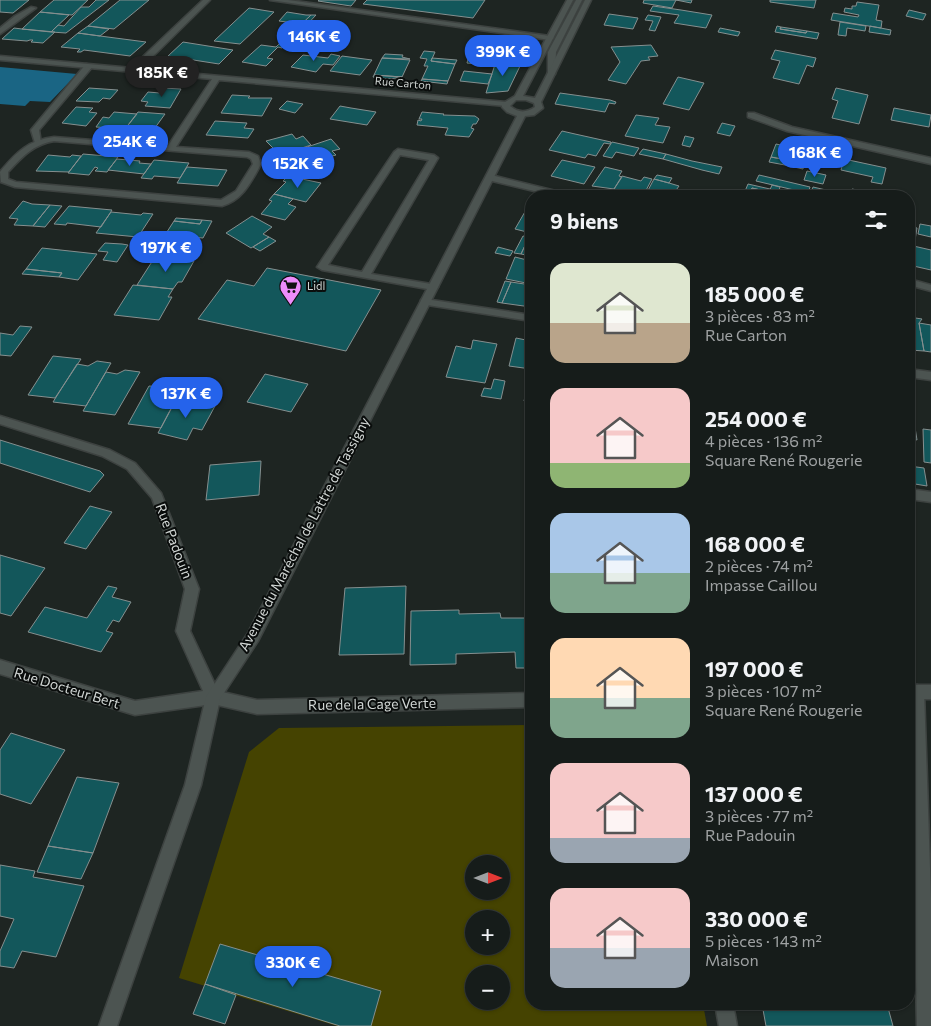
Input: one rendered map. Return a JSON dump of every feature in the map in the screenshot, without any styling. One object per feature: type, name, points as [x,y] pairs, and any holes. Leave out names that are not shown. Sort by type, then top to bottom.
[{"type":"street","points":[[134,70],[206,0]]},
{"type":"street","points":[[273,0],[550,38]]},
{"type":"street","points":[[518,97],[570,0]]},
{"type":"street","name":"Avenue du Maréchal de Lattre de Tassigny","points":[[551,74],[552,52],[579,0]]},
{"type":"street","name":"Avenue du Maréchal de Lattre de Tassigny","points":[[108,1026],[193,785],[213,697],[254,637],[267,607],[491,178],[522,114],[536,111],[539,108],[537,102],[588,0]]},
{"type":"street","points":[[0,32],[17,17],[33,8]]},
{"type":"street","name":"Rue Carton","points":[[0,58],[506,104]]},
{"type":"street","points":[[38,140],[35,130],[89,66]]},
{"type":"street","points":[[170,149],[217,77]]},
{"type":"street","points":[[522,114],[511,112],[506,107],[506,104],[518,97],[530,98],[537,102]]},
{"type":"street","points":[[751,115],[790,130],[931,161]]},
{"type":"street","points":[[54,139],[170,149],[249,155],[255,158],[257,164],[242,192],[233,200],[222,203],[15,184],[4,180],[4,172],[26,147],[38,140],[54,139]]},
{"type":"street","points":[[365,276],[434,158],[398,152],[322,267],[365,276],[433,287]]},
{"type":"street","points":[[491,178],[540,190]]},
{"type":"street","points":[[915,284],[931,288]]},
{"type":"street","points":[[425,302],[525,317]]},
{"type":"street","points":[[915,374],[931,376]]},
{"type":"street","name":"Rue Padouin","points":[[0,420],[106,454],[131,466],[157,496],[192,589],[183,631],[213,697]]},
{"type":"street","points":[[915,495],[931,497]]},
{"type":"street","name":"Rue Docteur Bert","points":[[0,667],[135,708],[213,697]]},
{"type":"street","points":[[919,692],[926,1026]]},
{"type":"street","name":"Rue de la Cage Verte","points":[[213,697],[257,708],[525,700]]},
{"type":"street","points":[[725,1010],[728,1026]]},
{"type":"shaded area","points":[[525,725],[525,1010],[704,1010],[707,1026],[337,1026],[179,978],[249,752],[279,728]]},
{"type":"water","points":[[0,67],[77,74],[50,102],[30,101],[25,106],[0,104]]},
{"type":"building","points":[[0,0],[29,0],[13,13],[0,12]]},
{"type":"building","points":[[54,0],[88,0],[72,15],[40,12]]},
{"type":"building","points":[[96,0],[109,0],[66,33],[51,32],[58,25],[64,26],[81,7],[89,7]]},
{"type":"building","points":[[120,0],[149,0],[114,29],[88,26]]},
{"type":"building","points":[[319,0],[356,0],[351,6]]},
{"type":"building","points":[[367,0],[485,0],[473,18],[363,4]]},
{"type":"building","points":[[644,0],[676,0],[672,8],[643,3]]},
{"type":"building","points":[[676,0],[692,0],[691,3]]},
{"type":"building","points":[[770,0],[816,0],[814,8],[770,2]]},
{"type":"building","points":[[857,2],[879,5],[876,20],[882,21],[881,28],[831,20],[833,13],[858,17],[859,15],[844,12],[845,8],[852,9],[852,6],[856,6]]},
{"type":"building","points":[[653,6],[712,15],[706,28],[674,23],[679,15],[650,11]]},
{"type":"building","points":[[249,8],[274,12],[240,44],[214,41]]},
{"type":"building","points":[[909,10],[926,14],[923,20],[906,16]]},
{"type":"building","points":[[40,12],[69,15],[51,32],[22,29]]},
{"type":"building","points":[[287,12],[311,15],[302,24],[279,21]]},
{"type":"building","points":[[609,14],[638,18],[633,29],[604,25]]},
{"type":"building","points":[[311,15],[316,15],[301,31],[295,30]]},
{"type":"building","points":[[648,15],[661,17],[655,31],[649,30],[653,21],[645,20]]},
{"type":"building","points":[[840,22],[866,26],[865,31],[847,28],[846,36],[838,35]]},
{"type":"building","points":[[88,26],[109,29],[100,36],[78,33]]},
{"type":"building","points":[[306,26],[349,32],[341,42],[298,34]]},
{"type":"building","points":[[777,26],[781,27],[780,29],[819,33],[817,39],[775,32]]},
{"type":"building","points":[[870,26],[891,30],[890,35],[869,32]]},
{"type":"building","points":[[781,27],[807,31],[806,33],[780,29]]},
{"type":"building","points":[[14,28],[55,32],[43,43],[31,42],[33,40],[2,39]]},
{"type":"building","points":[[720,28],[740,32],[738,36],[718,32]]},
{"type":"building","points":[[78,33],[146,42],[130,56],[84,50],[77,52],[80,49],[61,47]]},
{"type":"building","points":[[478,39],[531,46],[521,64],[489,60],[491,55],[499,56],[504,49],[510,50],[511,48],[488,44],[486,47],[473,48]]},
{"type":"building","points":[[183,42],[233,50],[219,64],[168,56]]},
{"type":"building","points":[[280,43],[286,44],[282,48],[278,47],[267,58],[273,59],[266,66],[242,62],[261,45],[276,47]]},
{"type":"building","points":[[651,45],[658,56],[648,57],[650,60],[641,61],[626,84],[608,80],[620,62],[611,47]]},
{"type":"building","points":[[775,50],[816,58],[813,67],[807,65],[799,84],[773,78],[780,61],[771,59]]},
{"type":"building","points":[[424,51],[435,52],[431,61],[455,64],[448,81],[422,79],[428,66],[424,66],[427,59],[420,58]]},
{"type":"building","points":[[331,54],[340,56],[333,65],[323,64],[316,72],[291,67],[303,55],[328,58]]},
{"type":"building","points":[[385,54],[403,55],[402,57],[410,59],[382,58]]},
{"type":"building","points":[[342,56],[372,60],[360,75],[330,71]]},
{"type":"building","points":[[382,58],[410,60],[402,77],[374,75]]},
{"type":"building","points":[[432,58],[457,60],[455,64],[431,61]]},
{"type":"building","points":[[468,59],[495,62],[494,66],[467,63]]},
{"type":"building","points":[[496,61],[521,64],[508,91],[486,93]]},
{"type":"building","points":[[464,71],[492,74],[488,84],[460,81]]},
{"type":"building","points":[[374,75],[402,77],[389,79],[373,77]]},
{"type":"building","points":[[678,77],[704,83],[689,110],[663,104]]},
{"type":"building","points":[[422,79],[448,81],[447,84],[421,81]]},
{"type":"building","points":[[89,88],[118,90],[110,99],[103,98],[99,102],[76,101]]},
{"type":"building","points":[[163,88],[181,89],[170,108],[145,106],[148,102],[141,101],[148,92],[160,93]]},
{"type":"building","points":[[836,88],[868,95],[859,124],[832,118],[838,101],[832,99]]},
{"type":"building","points":[[560,93],[616,102],[615,104],[609,103],[605,112],[555,104]]},
{"type":"building","points":[[232,95],[250,96],[248,98],[272,98],[262,116],[221,113]]},
{"type":"building","points":[[287,101],[303,104],[295,113],[279,109]]},
{"type":"building","points":[[340,106],[376,112],[367,125],[330,119]]},
{"type":"building","points":[[76,107],[93,108],[89,112],[97,113],[86,126],[62,123]]},
{"type":"building","points":[[894,108],[931,115],[929,127],[891,120]]},
{"type":"building","points":[[114,112],[137,114],[125,129],[96,127],[103,117],[109,118]]},
{"type":"building","points":[[138,112],[165,114],[152,132],[125,129]]},
{"type":"building","points":[[422,112],[475,116],[479,119],[476,124],[473,124],[471,128],[474,129],[469,137],[445,135],[448,128],[417,125],[418,120],[421,121],[422,119],[419,119]]},
{"type":"building","points":[[636,115],[659,118],[655,125],[670,127],[663,143],[625,136]]},
{"type":"building","points":[[215,121],[247,123],[244,128],[254,129],[248,138],[206,135]]},
{"type":"building","points":[[722,123],[735,126],[730,136],[717,133]]},
{"type":"building","points":[[562,131],[611,142],[610,144],[604,143],[596,156],[588,154],[585,158],[549,150]]},
{"type":"building","points":[[292,134],[296,139],[303,136],[311,145],[280,155],[266,141]]},
{"type":"building","points":[[685,136],[694,138],[690,147],[682,145]]},
{"type":"building","points":[[331,139],[340,149],[332,151],[336,155],[311,162],[301,149]]},
{"type":"building","points":[[612,142],[639,148],[634,156],[616,152],[612,158],[603,156]]},
{"type":"building","points":[[776,144],[817,153],[813,165],[804,164],[803,169],[785,165],[787,160],[771,157]]},
{"type":"building","points":[[643,149],[666,154],[663,159],[639,154]]},
{"type":"building","points":[[83,154],[118,157],[107,172],[95,171],[98,168],[95,167],[89,175],[68,173]]},
{"type":"building","points":[[666,154],[722,167],[719,174],[663,159]]},
{"type":"building","points":[[48,155],[81,156],[69,172],[36,171]]},
{"type":"building","points":[[771,157],[787,160],[785,165],[769,162]]},
{"type":"building","points":[[117,159],[151,164],[144,174],[108,170]]},
{"type":"building","points":[[844,159],[886,168],[882,184],[871,182],[873,177],[841,170]]},
{"type":"building","points":[[154,160],[189,163],[180,178],[154,176],[152,179],[141,178]]},
{"type":"building","points":[[562,160],[595,167],[584,184],[551,176]]},
{"type":"building","points":[[187,167],[227,170],[218,186],[177,183]]},
{"type":"building","points":[[605,167],[622,171],[619,176],[622,177],[614,189],[592,186]]},
{"type":"building","points":[[807,171],[826,175],[823,184],[804,180]]},
{"type":"building","points":[[657,175],[672,178],[669,183],[654,179]]},
{"type":"building","points":[[759,175],[810,187],[809,190],[794,190],[756,181]]},
{"type":"building","points":[[288,176],[321,183],[306,202],[274,194],[286,182],[283,181]]},
{"type":"building","points":[[622,176],[641,181],[644,177],[652,179],[646,190],[614,189]]},
{"type":"building","points":[[654,179],[679,186],[676,190],[648,190]]},
{"type":"building","points":[[748,184],[770,189],[760,190],[752,188],[751,190],[746,190]]},
{"type":"building","points":[[772,185],[780,187],[779,190],[770,190]]},
{"type":"building","points":[[813,187],[826,190],[812,190]]},
{"type":"building","points":[[274,194],[293,199],[288,204],[296,207],[285,220],[261,214],[272,201],[269,200]]},
{"type":"building","points":[[23,201],[32,204],[50,205],[33,226],[14,225],[18,219],[9,218]]},
{"type":"building","points":[[50,205],[62,206],[45,227],[33,226]]},
{"type":"building","points":[[69,206],[112,210],[101,227],[67,223],[66,225],[54,224]]},
{"type":"building","points":[[111,212],[141,215],[143,213],[153,214],[138,237],[96,233]]},
{"type":"building","points":[[525,212],[525,232],[515,229]]},
{"type":"building","points":[[252,216],[272,227],[263,234],[269,237],[251,248],[226,233]]},
{"type":"building","points":[[176,218],[202,220],[200,224],[174,221]]},
{"type":"building","points":[[202,220],[212,221],[203,238],[192,237],[191,240],[163,238],[174,221],[200,224]]},
{"type":"building","points":[[920,224],[931,226],[931,237],[918,234]]},
{"type":"building","points":[[523,236],[525,236],[525,246],[521,254],[514,253]]},
{"type":"building","points":[[269,237],[276,241],[260,251],[253,247]]},
{"type":"building","points":[[105,243],[128,245],[117,262],[103,260],[108,252],[98,251]]},
{"type":"building","points":[[525,246],[525,255],[521,254]]},
{"type":"building","points":[[915,246],[931,250],[931,270],[915,266]]},
{"type":"building","points":[[498,247],[513,251],[510,256],[495,253]]},
{"type":"building","points":[[42,248],[97,254],[78,280],[59,277],[62,273],[26,269]]},
{"type":"building","points":[[155,257],[194,261],[182,282],[178,282],[173,289],[137,285]]},
{"type":"building","points":[[515,257],[525,260],[525,283],[506,279]]},
{"type":"building","name":"Lidl","points":[[267,268],[381,290],[346,351],[198,319],[227,280],[254,286]]},
{"type":"building","points":[[26,269],[62,273],[59,277],[22,274]]},
{"type":"building","points":[[505,281],[511,282],[502,303],[497,302]]},
{"type":"building","points":[[511,282],[525,284],[525,306],[502,303]]},
{"type":"building","points":[[133,285],[173,289],[168,297],[172,297],[159,320],[114,315]]},
{"type":"building","points":[[915,318],[922,319],[919,323],[924,351],[915,350]]},
{"type":"building","points":[[919,323],[931,325],[931,352],[924,351]]},
{"type":"building","points":[[20,326],[32,327],[11,356],[0,355],[0,333],[13,335]]},
{"type":"building","points":[[516,338],[525,340],[525,368],[509,366]]},
{"type":"building","points":[[473,340],[497,344],[485,383],[446,377],[456,346],[471,349]]},
{"type":"building","points":[[53,356],[81,359],[55,398],[28,395]]},
{"type":"building","points":[[97,361],[111,363],[86,406],[53,402],[77,364],[88,366]]},
{"type":"building","points":[[125,370],[140,372],[115,415],[83,411],[106,372],[117,374]]},
{"type":"building","points":[[265,374],[308,384],[291,412],[247,402]]},
{"type":"building","points":[[494,379],[505,381],[501,399],[481,396],[484,388],[491,389]]},
{"type":"building","points":[[149,386],[164,387],[167,392],[179,394],[161,428],[128,424]]},
{"type":"building","points":[[175,401],[215,406],[202,430],[193,428],[187,440],[158,433]]},
{"type":"building","points":[[923,429],[931,430],[931,463],[924,462]]},
{"type":"building","points":[[0,440],[100,471],[104,475],[90,492],[0,463]]},
{"type":"building","points":[[261,461],[259,495],[206,500],[210,465]]},
{"type":"building","points":[[915,467],[924,468],[927,486],[915,484]]},
{"type":"building","points":[[90,506],[112,512],[86,549],[64,543]]},
{"type":"building","points":[[0,555],[45,568],[11,616],[0,613]]},
{"type":"building","points":[[108,586],[117,588],[112,597],[131,602],[119,622],[113,620],[106,631],[113,633],[101,652],[28,632],[45,607],[87,618]]},
{"type":"building","points":[[406,586],[404,654],[339,655],[345,588]]},
{"type":"building","points":[[459,610],[459,614],[500,613],[501,618],[525,618],[525,668],[516,668],[515,652],[456,654],[456,664],[410,665],[411,611]]},
{"type":"building","points":[[11,733],[65,750],[31,804],[0,794],[0,750]]},
{"type":"building","points":[[77,777],[119,783],[93,853],[48,846]]},
{"type":"building","points":[[48,846],[93,853],[81,879],[37,872]]},
{"type":"building","points":[[0,865],[35,871],[33,877],[84,886],[56,957],[22,951],[14,968],[0,966],[0,951],[14,919],[0,916]]},
{"type":"building","points":[[220,944],[381,991],[371,1026],[340,1026],[205,984]]},
{"type":"building","points":[[205,984],[236,995],[225,1024],[193,1014]]},
{"type":"building","points":[[763,1010],[889,1010],[893,1026],[766,1026]]},
{"type":"place","name":"Lidl","points":[[291,305]]}]
